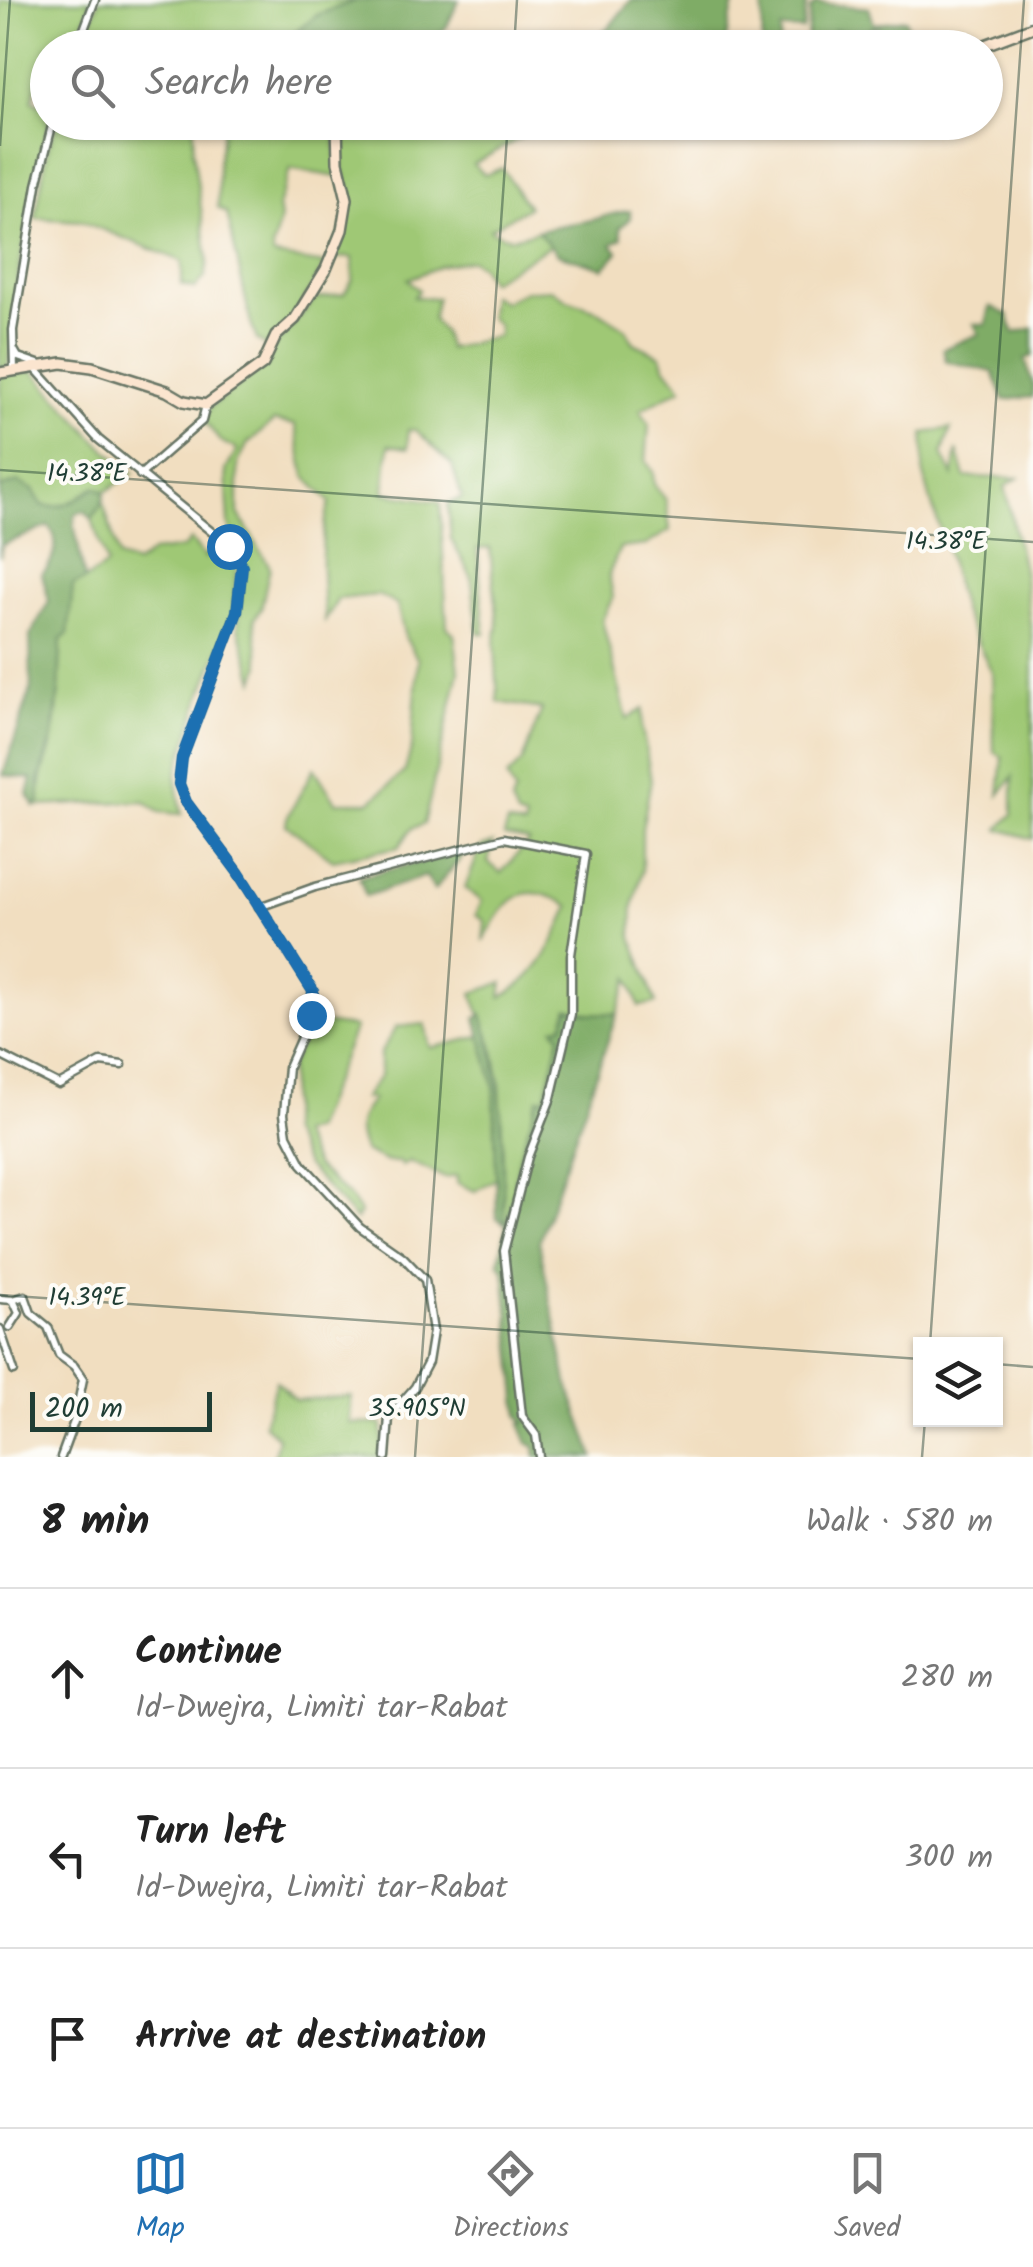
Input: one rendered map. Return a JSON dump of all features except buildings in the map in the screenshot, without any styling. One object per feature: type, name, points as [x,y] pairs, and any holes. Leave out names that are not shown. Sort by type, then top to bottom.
[{"type":"street","points":[[84,30],[95,0]]},
{"type":"street","points":[[1003,38],[1033,27]]},
{"type":"street","points":[[14,370],[11,345],[37,185],[48,140]]},
{"type":"street","points":[[140,475],[202,421],[206,405],[263,364],[276,336],[295,319],[326,269],[342,230],[348,199],[338,162],[337,140]]},
{"type":"street","points":[[11,345],[18,357],[37,366],[98,439],[229,546],[242,566],[237,612],[182,758],[179,784],[186,802],[238,872],[313,991],[311,1015],[288,1067],[284,1114],[287,1136],[302,1164],[360,1227],[403,1257],[425,1280],[433,1331],[428,1362],[415,1387],[389,1418],[386,1457]]},
{"type":"street","points":[[0,372],[62,364],[92,368],[206,405]]},
{"type":"street","points":[[259,907],[314,887],[504,838],[586,854],[571,954],[571,1014],[552,1098],[528,1157],[504,1251],[522,1416],[536,1435],[539,1457]]},
{"type":"street","points":[[0,1055],[60,1086],[101,1062],[122,1065]]},
{"type":"street","points":[[0,1299],[25,1296],[31,1314],[48,1328],[59,1356],[74,1366],[83,1380],[75,1419],[61,1457]]},
{"type":"street","points":[[10,1327],[19,1313],[13,1300]]},
{"type":"street","points":[[0,1329],[14,1371]]},
{"type":"green space","points":[[0,0],[92,0],[81,30],[30,30],[30,140],[44,140],[19,271],[8,365],[0,370]]},
{"type":"green space","points":[[99,0],[356,0],[317,15],[300,30],[88,30]]},
{"type":"green space","points":[[357,0],[459,0],[443,30],[298,30],[317,15]]},
{"type":"green space","points":[[631,0],[735,0],[728,30],[605,30]]},
{"type":"green space","points":[[763,0],[807,0],[803,30],[762,30]]},
{"type":"green space","points":[[816,3],[869,8],[874,24],[905,19],[909,30],[808,30],[810,9]]},
{"type":"green space","points":[[51,140],[193,140],[208,260],[205,277],[195,288],[182,285],[182,261],[81,221],[35,218]]},
{"type":"green space","points":[[221,140],[336,140],[338,177],[290,169],[278,206],[280,219],[272,249],[274,256],[325,264],[296,315],[268,347],[257,340],[251,324],[227,213],[218,208]]},
{"type":"green space","points":[[342,140],[517,140],[473,164],[485,175],[502,168],[528,207],[490,229],[508,237],[538,231],[551,245],[490,281],[471,260],[443,265],[408,279],[419,290],[414,297],[437,298],[432,319],[443,332],[448,349],[498,336],[498,325],[489,317],[491,295],[503,302],[525,291],[551,289],[625,328],[634,343],[661,356],[682,388],[640,410],[649,423],[646,461],[654,484],[666,500],[670,530],[646,545],[620,548],[609,574],[613,597],[602,620],[627,719],[643,709],[642,728],[651,780],[642,829],[642,871],[633,906],[632,937],[656,1003],[639,1006],[629,978],[617,1014],[569,1008],[545,1099],[539,1098],[521,1151],[508,1222],[504,1223],[500,1082],[493,1045],[472,993],[503,983],[501,997],[526,980],[551,946],[570,906],[539,894],[517,897],[500,914],[483,942],[485,921],[476,915],[482,901],[465,888],[481,847],[493,843],[488,862],[501,873],[529,841],[504,836],[508,823],[524,827],[526,820],[517,816],[511,802],[515,792],[507,777],[522,762],[542,709],[498,702],[498,625],[490,548],[477,549],[485,633],[479,633],[471,576],[451,539],[448,504],[462,498],[452,465],[416,430],[408,430],[408,448],[389,445],[384,493],[440,502],[447,627],[454,634],[459,671],[424,824],[412,828],[399,847],[333,860],[286,825],[287,818],[314,768],[336,802],[370,802],[405,771],[412,746],[418,660],[405,637],[397,605],[378,595],[338,599],[325,621],[322,546],[330,502],[305,476],[295,425],[274,421],[248,443],[238,463],[238,513],[270,567],[261,609],[254,619],[260,666],[255,680],[238,627],[243,563],[229,525],[226,470],[237,450],[219,440],[204,420],[210,407],[269,363],[269,353],[315,299],[344,294],[353,280],[353,258],[335,257],[350,209]]},
{"type":"green space","points":[[630,211],[630,218],[620,228],[622,238],[612,244],[618,252],[604,268],[557,254],[538,231],[589,221]]},
{"type":"green space","points":[[990,306],[1008,315],[1014,333],[1033,328],[1033,356],[1025,359],[1033,397],[1004,400],[993,372],[946,361],[943,349],[979,334],[974,324],[986,325]]},
{"type":"green space","points":[[33,371],[100,444],[134,473],[105,492],[94,487],[56,507],[42,506],[33,490],[18,483],[0,488],[0,374]]},
{"type":"green space","points":[[951,428],[942,454],[953,476],[957,450],[965,477],[1018,478],[1005,486],[1023,570],[1033,645],[1033,839],[999,829],[1013,814],[1013,777],[999,795],[1003,758],[994,751],[992,672],[962,611],[923,471],[924,433]]},
{"type":"green space","points":[[18,482],[33,490],[42,505],[49,506],[70,502],[95,487],[105,492],[92,519],[85,511],[75,514],[85,580],[73,585],[68,634],[61,640],[52,740],[39,781],[40,801],[35,806],[28,794],[32,779],[3,775],[31,689],[30,636],[49,601],[42,574],[53,557],[55,545],[49,526],[2,545],[0,557],[0,488]]},
{"type":"green space","points":[[103,502],[119,558],[136,564],[153,552],[183,548],[191,540],[205,558],[217,538],[237,563],[233,615],[202,693],[176,776],[182,814],[159,812],[144,801],[35,806],[40,801],[53,738],[61,640],[68,633],[73,584],[107,565],[92,519]]},
{"type":"green space","points":[[467,851],[434,890],[426,876],[366,896],[359,877]]},
{"type":"green space","points":[[569,1008],[617,1014],[539,1242],[567,1382],[594,1457],[536,1457],[535,1447],[528,1443],[520,1424],[525,1422],[519,1417],[504,1269],[499,1263],[521,1151],[538,1098],[545,1099],[560,1035],[554,1028],[563,1025]]},
{"type":"green space","points":[[482,1015],[499,1092],[504,1223],[497,1218],[494,1086],[476,1018]]},
{"type":"green space","points":[[311,1022],[355,1027],[314,1129],[300,1134],[316,1167],[349,1196],[360,1212],[356,1220],[306,1165],[289,1131],[290,1067]]},
{"type":"green space","points":[[425,1024],[430,1048],[483,1036],[494,1086],[497,1178],[475,1191],[457,1183],[457,1176],[445,1178],[409,1161],[402,1166],[400,1162],[387,1162],[364,1151],[361,1143],[359,1124],[373,1099],[364,1098],[380,1076],[380,1054],[396,1027]]},
{"type":"green space","points":[[276,1381],[296,1400],[351,1396],[350,1423],[382,1424],[383,1457],[274,1457],[278,1438],[264,1424]]},
{"type":"route","points":[[229,546],[242,566],[237,612],[182,758],[179,784],[186,802],[238,872],[313,991],[311,1015]]}]
